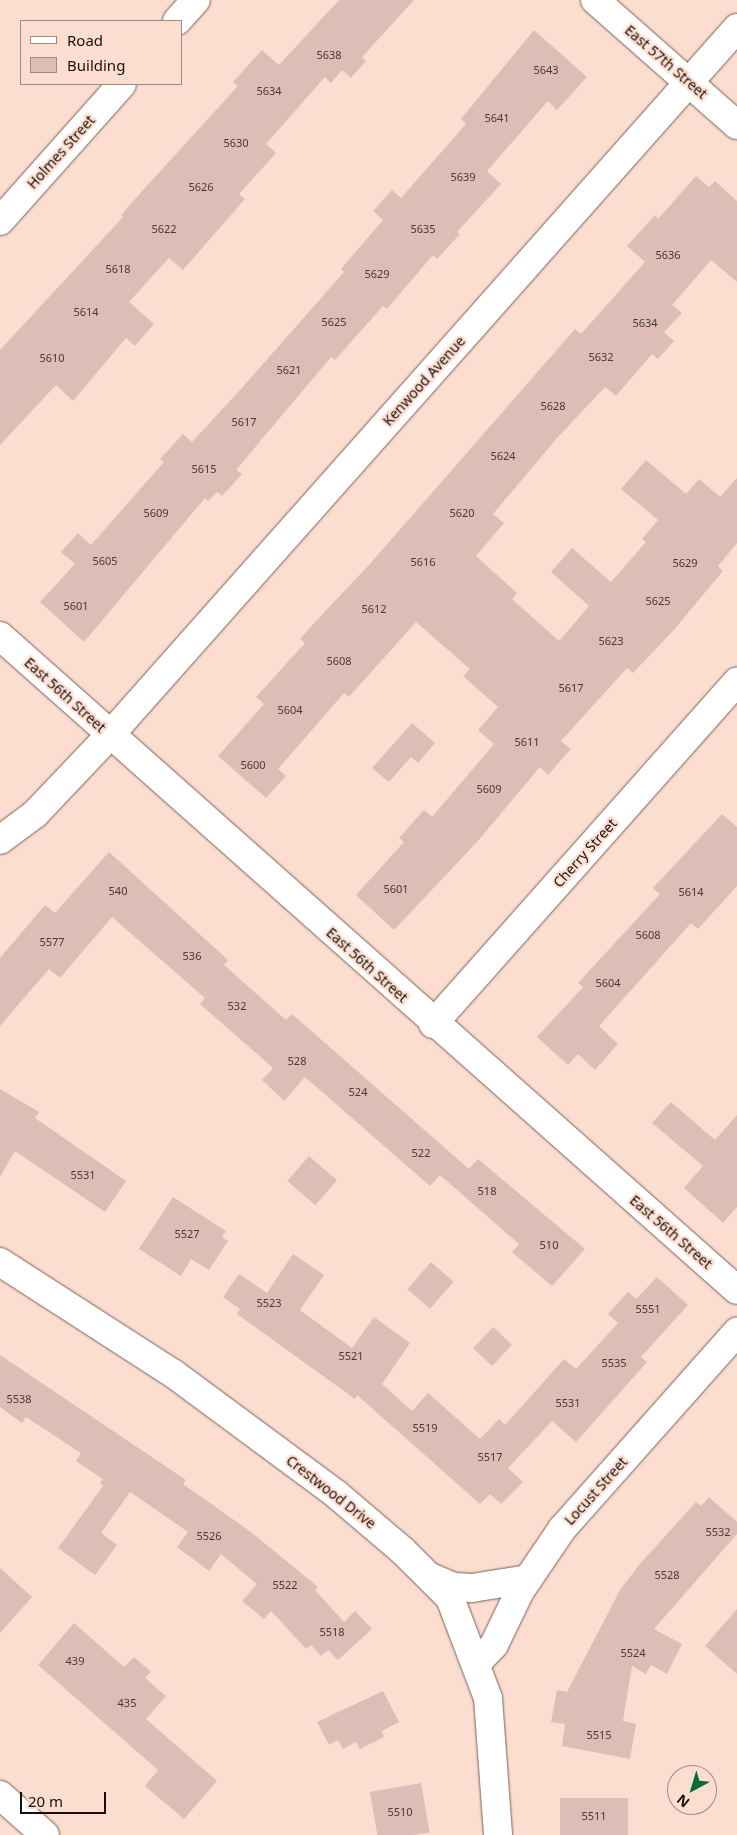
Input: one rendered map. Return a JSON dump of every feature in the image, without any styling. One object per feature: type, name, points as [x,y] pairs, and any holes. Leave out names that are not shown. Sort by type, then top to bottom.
[{"type":"street","points":[[178,20],[196,0]]},
{"type":"street","name":"East 57th Street","points":[[595,0],[737,125]]},
{"type":"street","name":"Kenwood Avenue","points":[[110,735],[737,28]]},
{"type":"street","name":"Holmes Street","points":[[0,221],[121,85]]},
{"type":"street","name":"East 56th Street","points":[[0,636],[433,1024],[737,1290]]},
{"type":"street","name":"Cherry Street","points":[[433,1024],[737,681]]},
{"type":"street","points":[[0,840],[35,814],[110,735]]},
{"type":"street","name":"Crestwood Drive","points":[[0,1262],[190,1386],[336,1494],[450,1598],[488,1698],[498,1835]]},
{"type":"street","name":"Locust Street","points":[[476,1664],[494,1645],[528,1579],[562,1530],[737,1332]]},
{"type":"street","points":[[428,1576],[454,1587],[472,1588],[528,1579]]},
{"type":"street","points":[[0,1795],[45,1835]]},
{"type":"building","points":[[339,0],[414,0],[362,57],[366,61],[351,78],[342,70],[331,83],[325,77],[266,144],[276,153],[239,194],[245,199],[183,270],[169,258],[129,302],[154,324],[135,346],[126,338],[73,401],[56,385],[0,445],[0,350],[123,217],[121,215],[238,86],[233,82],[262,50],[279,65]]},
{"type":"building","points":[[534,30],[587,77],[557,110],[548,101],[487,171],[501,184],[457,232],[460,234],[437,259],[433,255],[387,309],[383,306],[335,360],[331,357],[236,470],[242,474],[222,496],[217,492],[208,501],[205,498],[84,642],[40,602],[75,564],[61,552],[78,533],[91,545],[164,462],[160,459],[183,434],[192,442],[241,389],[344,272],[341,269],[383,220],[373,211],[392,190],[401,198],[466,124],[461,119]]},
{"type":"building","points":[[696,176],[709,187],[715,181],[737,201],[737,282],[711,260],[672,305],[682,313],[664,332],[674,341],[658,359],[652,354],[616,396],[605,387],[557,438],[493,514],[504,523],[476,556],[517,593],[512,599],[559,641],[589,606],[551,572],[572,548],[611,582],[646,542],[642,539],[658,520],[621,489],[646,460],[686,494],[699,479],[720,497],[737,478],[737,543],[718,566],[723,571],[672,632],[633,673],[627,668],[561,741],[571,749],[548,775],[540,767],[477,842],[394,930],[356,895],[404,842],[399,838],[424,810],[432,817],[494,744],[478,730],[498,707],[463,676],[470,669],[416,622],[349,697],[344,693],[278,769],[286,776],[266,798],[218,756],[264,704],[256,697],[305,643],[300,639],[369,565],[575,329],[581,334],[645,262],[627,246],[655,215],[658,219]]},
{"type":"building","points":[[412,723],[435,743],[418,763],[411,757],[389,782],[372,768]]},
{"type":"building","points":[[722,814],[737,827],[737,886],[698,929],[691,923],[599,1026],[618,1044],[595,1070],[578,1054],[568,1065],[537,1037],[583,987],[578,983],[660,894],[653,888]]},
{"type":"building","points":[[109,852],[228,960],[224,965],[286,1020],[292,1014],[469,1169],[478,1159],[585,1249],[552,1286],[512,1252],[519,1244],[440,1175],[430,1186],[305,1077],[284,1101],[262,1080],[273,1068],[200,1004],[205,998],[112,917],[60,978],[49,969],[0,1026],[0,958],[45,905],[55,913]]},
{"type":"building","points":[[0,1089],[39,1112],[35,1118],[126,1181],[105,1212],[15,1151],[0,1177]]},
{"type":"building","points":[[671,1102],[715,1140],[737,1115],[737,1207],[723,1223],[684,1188],[703,1166],[652,1123]]},
{"type":"building","points":[[309,1156],[337,1180],[315,1205],[287,1181]]},
{"type":"building","points":[[173,1197],[226,1231],[222,1237],[228,1241],[209,1270],[191,1259],[181,1276],[139,1249]]},
{"type":"building","points":[[293,1254],[324,1275],[300,1310],[352,1348],[374,1317],[410,1343],[382,1384],[412,1411],[428,1393],[480,1439],[499,1419],[505,1425],[564,1359],[576,1369],[618,1323],[608,1314],[628,1292],[636,1299],[657,1277],[688,1305],[641,1357],[647,1362],[576,1442],[552,1421],[508,1468],[523,1482],[501,1504],[490,1494],[480,1504],[357,1395],[355,1399],[237,1314],[240,1309],[223,1297],[239,1274],[267,1293]]},
{"type":"building","points":[[431,1262],[454,1282],[430,1309],[407,1289]]},
{"type":"building","points":[[493,1327],[512,1345],[492,1366],[473,1348]]},
{"type":"building","points":[[0,1355],[186,1480],[183,1484],[251,1532],[318,1587],[315,1590],[344,1622],[355,1611],[372,1629],[338,1660],[328,1650],[321,1656],[311,1645],[306,1649],[271,1611],[264,1619],[242,1601],[257,1584],[221,1554],[209,1571],[177,1547],[188,1532],[130,1492],[101,1533],[117,1545],[95,1575],[58,1548],[103,1486],[100,1483],[103,1479],[76,1461],[81,1453],[26,1417],[22,1423],[0,1407]]},
{"type":"building","points":[[709,1497],[737,1522],[737,1534],[654,1629],[682,1644],[667,1674],[651,1665],[646,1674],[632,1666],[623,1721],[636,1724],[630,1759],[562,1746],[565,1724],[551,1722],[557,1690],[567,1692],[620,1590],[639,1565],[696,1502],[701,1506]]},
{"type":"building","points":[[0,1568],[32,1597],[0,1633]]},
{"type":"building","points":[[737,1609],[737,1674],[705,1646]]},
{"type":"building","points":[[74,1623],[124,1667],[134,1657],[151,1672],[145,1678],[166,1696],[146,1719],[217,1781],[184,1819],[145,1786],[158,1770],[38,1665]]},
{"type":"building","points":[[383,1691],[399,1722],[382,1731],[384,1737],[360,1749],[356,1742],[343,1749],[338,1740],[329,1745],[317,1722]]},
{"type":"building","points":[[421,1783],[430,1832],[414,1835],[377,1835],[370,1792]]},
{"type":"building","points":[[560,1798],[628,1798],[628,1835],[560,1835]]}]
